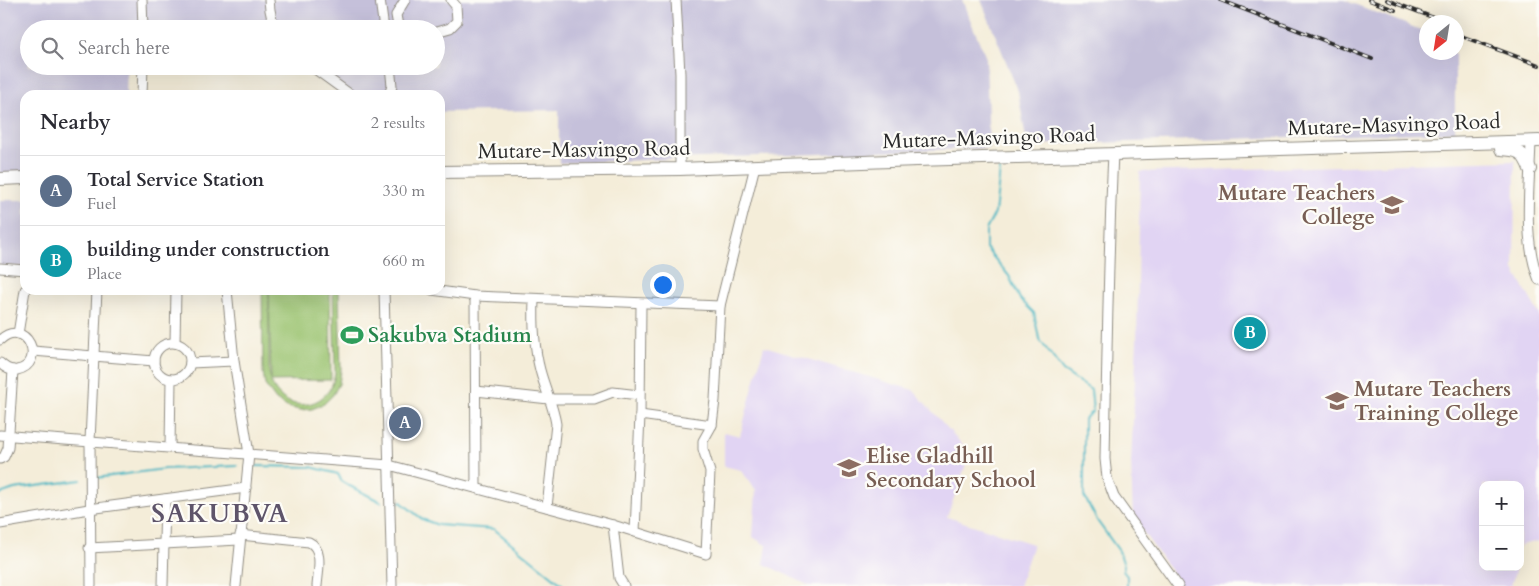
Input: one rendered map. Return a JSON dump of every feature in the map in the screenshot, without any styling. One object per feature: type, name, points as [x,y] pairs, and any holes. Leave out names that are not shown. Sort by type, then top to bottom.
[{"type":"highway","name":"Mutare-Masvingo Road","points":[[445,172],[680,169],[1535,141]]},
{"type":"highway","points":[[1441,145],[1452,150],[1516,150],[1523,155],[1530,169]]},
{"type":"highway","points":[[0,179],[20,178]]},
{"type":"highway","points":[[0,186],[20,185]]},
{"type":"street","points":[[142,0],[143,20]]},
{"type":"street","points":[[269,0],[272,20]]},
{"type":"street","points":[[380,0],[383,20]]},
{"type":"street","points":[[397,20],[396,15],[405,0]]},
{"type":"street","points":[[445,29],[450,28],[457,21],[456,6],[451,0]]},
{"type":"street","points":[[676,0],[680,74],[680,169]]},
{"type":"street","points":[[142,90],[143,75]]},
{"type":"street","points":[[323,75],[344,90]]},
{"type":"street","points":[[391,75],[391,90]]},
{"type":"street","points":[[1535,141],[1530,169],[1530,238],[1532,255],[1539,280]]},
{"type":"street","points":[[1113,154],[1107,308],[1105,459],[1114,497],[1178,586]]},
{"type":"street","points":[[4,436],[389,465],[613,525],[706,554],[710,472],[703,449],[703,441],[712,425],[720,306],[755,166]]},
{"type":"street","points":[[0,268],[20,270]]},
{"type":"street","points":[[445,292],[475,296],[720,306]]},
{"type":"street","points":[[18,334],[24,295]]},
{"type":"street","points":[[91,586],[90,442],[97,295]]},
{"type":"street","points":[[175,344],[176,295]]},
{"type":"street","points":[[227,295],[234,361],[249,454],[236,586]]},
{"type":"street","points":[[384,295],[392,586]]},
{"type":"street","points":[[475,296],[476,487]]},
{"type":"street","points":[[534,299],[533,326],[535,348],[556,424],[547,507]]},
{"type":"street","points":[[635,532],[640,415],[641,304]]},
{"type":"street","points":[[0,340],[10,334],[18,334],[29,342],[33,351],[29,363],[24,367],[13,370],[7,369],[0,363]]},
{"type":"street","points":[[175,344],[180,345],[188,353],[190,363],[182,377],[171,380],[161,375],[154,361],[158,350],[163,346],[175,344]]},
{"type":"street","points":[[33,351],[154,361]]},
{"type":"street","points":[[190,363],[234,361]]},
{"type":"street","points":[[0,459],[4,457],[8,448],[4,436],[13,370]]},
{"type":"street","points":[[170,447],[171,380]]},
{"type":"street","points":[[476,390],[549,399],[594,399],[613,392],[640,395]]},
{"type":"street","points":[[640,415],[712,425]]},
{"type":"street","points":[[0,524],[89,509],[246,488]]},
{"type":"street","points":[[163,586],[165,499]]},
{"type":"street","points":[[613,525],[618,578],[624,586]]},
{"type":"street","points":[[90,548],[240,537],[309,542],[319,552],[317,586]]},
{"type":"shaded area","points":[[0,0],[962,0],[986,58],[989,148],[559,163],[559,110],[445,112],[445,90],[338,90],[319,75],[445,75],[445,20],[20,20],[20,75],[127,75],[126,90],[20,90],[20,178],[0,179]]},
{"type":"shaded area","points":[[981,0],[1344,0],[1419,29],[1419,60],[1455,60],[1455,132],[1027,145],[1018,91]]},
{"type":"shaded area","name":"Mutare Teachers Training College","points":[[1515,161],[1514,270],[1539,314],[1539,541],[1524,544],[1524,481],[1479,481],[1479,571],[1515,571],[1511,586],[1182,586],[1133,518],[1131,462],[1137,340],[1140,172]]},
{"type":"shaded area","points":[[0,200],[20,200],[20,267],[0,266]]},
{"type":"shaded area","name":"Elise Gladhill Secondary School","points":[[764,346],[913,390],[970,453],[947,517],[1033,544],[1019,586],[810,586],[764,564],[767,546],[753,537],[756,490],[741,470],[724,466],[724,432],[740,436]]},
{"type":"green space","points":[[262,295],[269,295],[269,372],[271,380],[269,295],[330,295],[331,380],[271,381],[277,393],[286,400],[296,404],[307,404],[317,401],[326,394],[332,384],[335,371],[333,295],[339,295],[341,371],[339,384],[333,395],[324,404],[312,409],[300,410],[287,407],[276,400],[265,385],[263,372]]},
{"type":"waterway","points":[[1000,170],[995,213],[986,230],[986,248],[1009,276],[1020,299],[1034,313],[1039,339],[1063,371],[1091,390],[1093,411],[1084,419],[1084,496],[1098,522],[1119,551],[1124,565],[1123,571],[1127,576],[1127,586]]},
{"type":"waterway","points":[[96,478],[164,469],[237,466]]},
{"type":"waterway","points":[[253,466],[311,467],[338,474],[342,482],[381,502]]},
{"type":"waterway","points":[[0,494],[14,489],[81,480]]},
{"type":"waterway","points":[[394,503],[401,502],[422,519],[438,525],[494,529],[564,586]]},
{"type":"railway","points":[[1220,0],[1372,59]]},
{"type":"railway","points":[[1369,0],[1395,10]]},
{"type":"railway","points":[[1387,0],[1427,15]]},
{"type":"railway","points":[[1464,37],[1539,65]]},
{"type":"place","name":"Mutare Teachers College","points":[[1392,205]]},
{"type":"place","name":"building under construction","points":[[1250,333]]},
{"type":"place","name":"Sakubva Stadium","points":[[352,335]]},
{"type":"place","name":"Mutare Teachers Training College","points":[[1337,401]]},
{"type":"place","name":"Total Service Station","points":[[405,423]]},
{"type":"place","name":"Elise Gladhill Secondary School","points":[[849,468]]},
{"type":"district","name":"SAKUBVA","points":[[220,513]]}]
